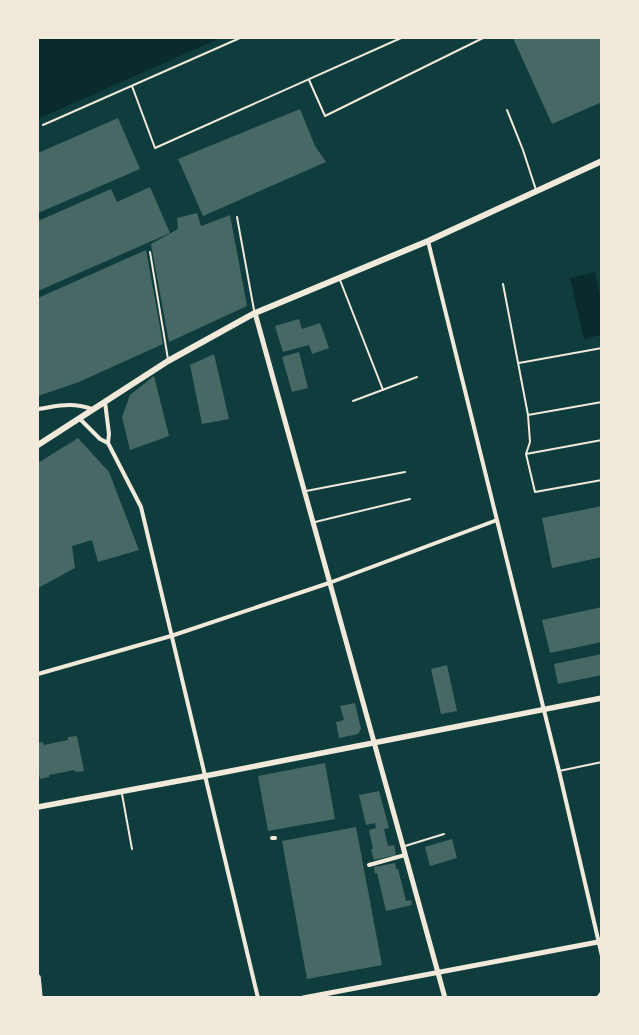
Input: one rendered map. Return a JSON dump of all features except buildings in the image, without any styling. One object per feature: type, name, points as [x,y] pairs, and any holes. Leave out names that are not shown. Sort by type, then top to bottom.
[{"type":"main road","points":[[38,445],[168,361],[254,313],[428,241],[602,161]]},
{"type":"main road","points":[[38,807],[602,698]]},
{"type":"main road","points":[[38,977],[40,998]]},
{"type":"main road","points":[[599,998],[602,994]]},
{"type":"street","points":[[428,241],[559,771],[602,956]]},
{"type":"street","points":[[254,313],[445,998]]},
{"type":"street","points":[[105,402],[110,434],[108,443]]},
{"type":"street","points":[[38,410],[68,404],[92,409]]},
{"type":"street","points":[[78,418],[100,439],[108,443],[141,506],[258,998]]},
{"type":"street","points":[[38,674],[172,636],[329,583],[497,520]]},
{"type":"street","points":[[369,866],[405,855]]},
{"type":"street","points":[[303,998],[600,943]]},
{"type":"lane","points":[[43,125],[240,38]]},
{"type":"lane","points":[[132,86],[156,148],[401,38]]},
{"type":"lane","points":[[309,80],[325,116],[483,38]]},
{"type":"lane","points":[[507,110],[536,190]]},
{"type":"lane","points":[[237,217],[254,313]]},
{"type":"lane","points":[[150,252],[168,361]]},
{"type":"lane","points":[[340,278],[383,390]]},
{"type":"lane","points":[[503,284],[528,415],[530,442],[526,454],[535,492],[602,480]]},
{"type":"lane","points":[[519,363],[602,348]]},
{"type":"lane","points":[[353,401],[417,377]]},
{"type":"lane","points":[[528,415],[602,402]]},
{"type":"lane","points":[[526,454],[602,440]]},
{"type":"lane","points":[[304,492],[405,472]]},
{"type":"lane","points":[[312,522],[410,499]]},
{"type":"lane","points":[[559,771],[602,762]]},
{"type":"lane","points":[[122,791],[132,849]]},
{"type":"lane","points":[[402,846],[444,834]]},
{"type":"water","points":[[38,38],[220,38],[38,119]]},
{"type":"water","points":[[595,272],[601,301],[601,335],[584,339],[570,278]]}]
